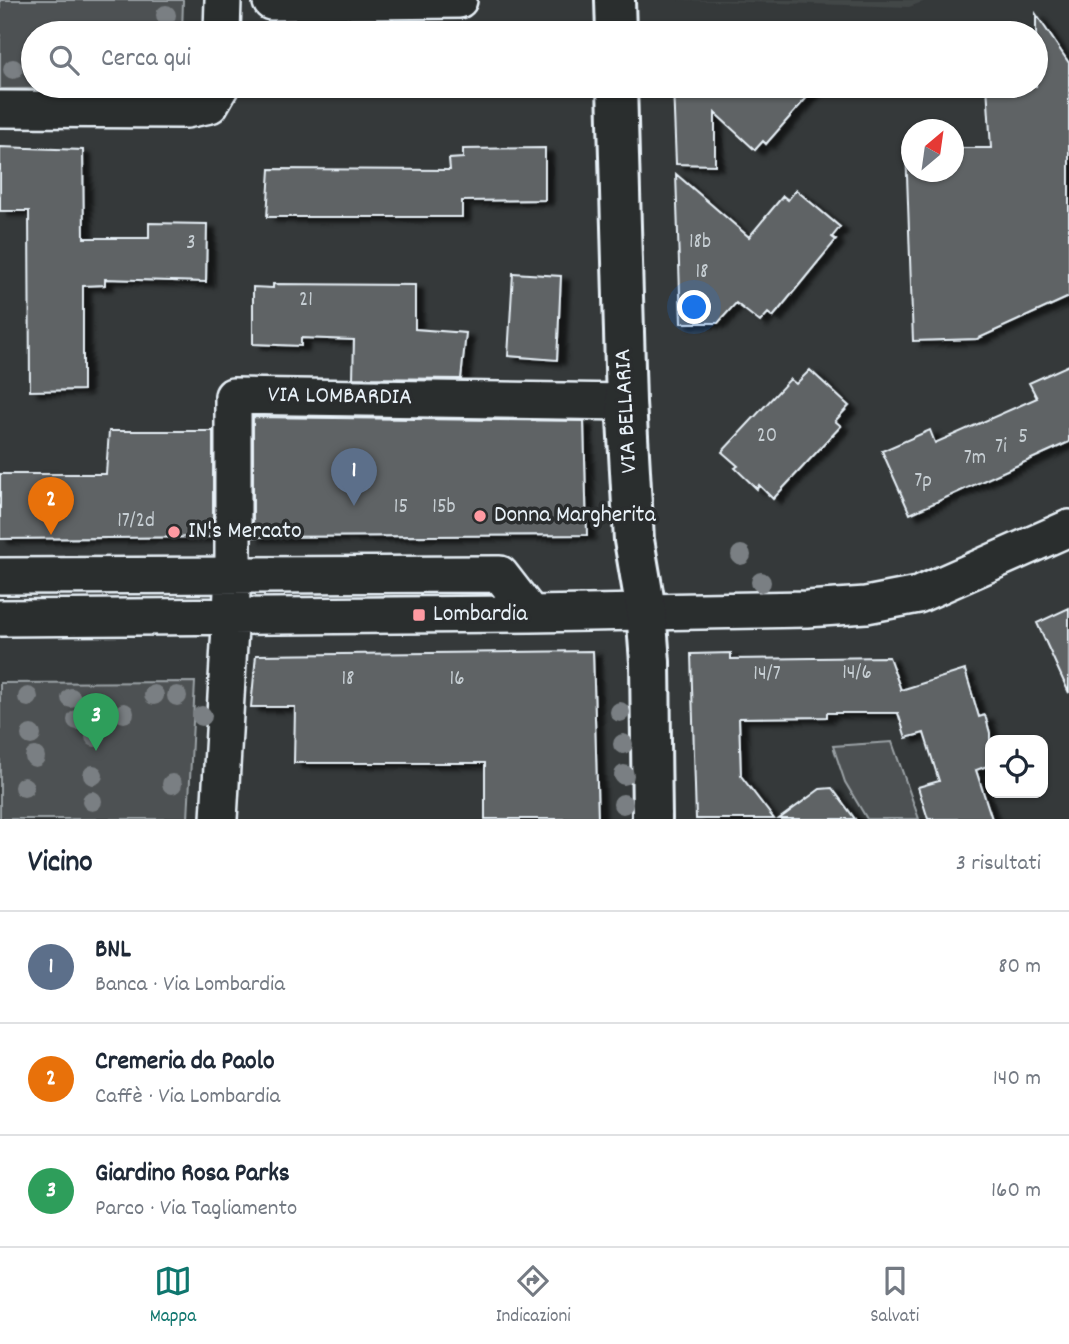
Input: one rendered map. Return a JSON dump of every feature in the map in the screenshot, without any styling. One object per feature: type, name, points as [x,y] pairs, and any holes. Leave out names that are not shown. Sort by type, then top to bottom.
[{"type":"street","points":[[222,21],[223,0]]},
{"type":"street","points":[[271,2],[458,0]]},
{"type":"street","points":[[615,0],[616,21]]},
{"type":"street","points":[[0,109],[186,110],[210,105],[214,98]]},
{"type":"street","name":"VIA BELLARIA","points":[[617,98],[626,402],[634,540],[646,610],[650,663],[652,819]]},
{"type":"street","name":"VIA LOMBARDIA","points":[[233,575],[233,396],[626,402]]},
{"type":"street","points":[[0,618],[531,614],[807,609],[866,605],[918,595],[1069,528]]},
{"type":"street","points":[[0,576],[500,573],[531,614]]},
{"type":"street","points":[[219,819],[233,575]]},
{"type":"shaded area","points":[[0,0],[183,0],[182,21],[21,21],[21,89],[0,89]]},
{"type":"shaded area","points":[[678,0],[928,0],[909,7]]},
{"type":"shaded area","points":[[195,682],[188,819],[0,819],[0,683]]},
{"type":"shaded area","points":[[892,742],[919,819],[867,819],[845,782],[833,746]]},
{"type":"building","points":[[1048,32],[1069,63],[1069,297],[977,339],[913,341],[907,182],[964,182],[964,148],[991,148],[988,98],[1048,98]]},
{"type":"building","points":[[673,98],[806,98],[766,144],[763,141],[755,150],[715,113],[715,165],[676,164]]},
{"type":"building","points":[[0,147],[83,150],[84,238],[149,238],[149,223],[207,224],[206,282],[105,279],[105,285],[83,286],[83,390],[30,391],[29,211],[0,211]]},
{"type":"building","points":[[545,148],[545,200],[462,201],[462,217],[267,217],[270,169],[450,170],[449,159],[463,158],[463,149]]},
{"type":"building","points":[[676,174],[749,237],[783,196],[788,200],[796,190],[840,227],[832,237],[836,240],[773,317],[768,313],[760,322],[736,303],[718,323],[681,323]]},
{"type":"building","points":[[513,273],[561,276],[557,360],[508,356]]},
{"type":"building","points":[[273,284],[415,285],[415,329],[466,333],[461,379],[353,378],[354,340],[301,338],[301,346],[253,344],[253,287],[273,288]]},
{"type":"building","points":[[1069,365],[1069,442],[910,514],[882,451],[930,430],[935,443],[1037,398],[1029,383]]},
{"type":"building","points":[[810,370],[849,406],[835,421],[841,426],[773,499],[759,485],[757,489],[722,452],[790,379],[796,384]]},
{"type":"building","points":[[253,417],[584,421],[587,535],[253,537]]},
{"type":"building","points":[[109,431],[213,431],[213,537],[0,539],[0,474],[106,474]]},
{"type":"building","points":[[1069,608],[1069,693],[1037,623]]},
{"type":"building","points":[[593,651],[598,819],[485,819],[485,763],[294,763],[295,707],[251,707],[256,655]]},
{"type":"building","points":[[731,653],[731,659],[889,657],[901,690],[965,670],[979,717],[985,715],[990,733],[985,735],[985,767],[976,770],[992,819],[928,819],[918,787],[939,781],[924,733],[906,738],[898,713],[827,713],[827,717],[739,718],[741,776],[774,819],[696,819],[691,654]]},
{"type":"building","points":[[832,788],[855,819],[779,819],[820,789]]},
{"type":"place","name":"BNL","points":[[354,506]]},
{"type":"place","name":"Donna Margherita","points":[[480,516]]},
{"type":"place","name":"IN's Mercato","points":[[174,532]]},
{"type":"place","name":"Cremeria da Paolo","points":[[51,535]]},
{"type":"place","name":"Lombardia","points":[[419,615]]},
{"type":"place","name":"Giardino Rosa Parks","points":[[96,751]]}]
